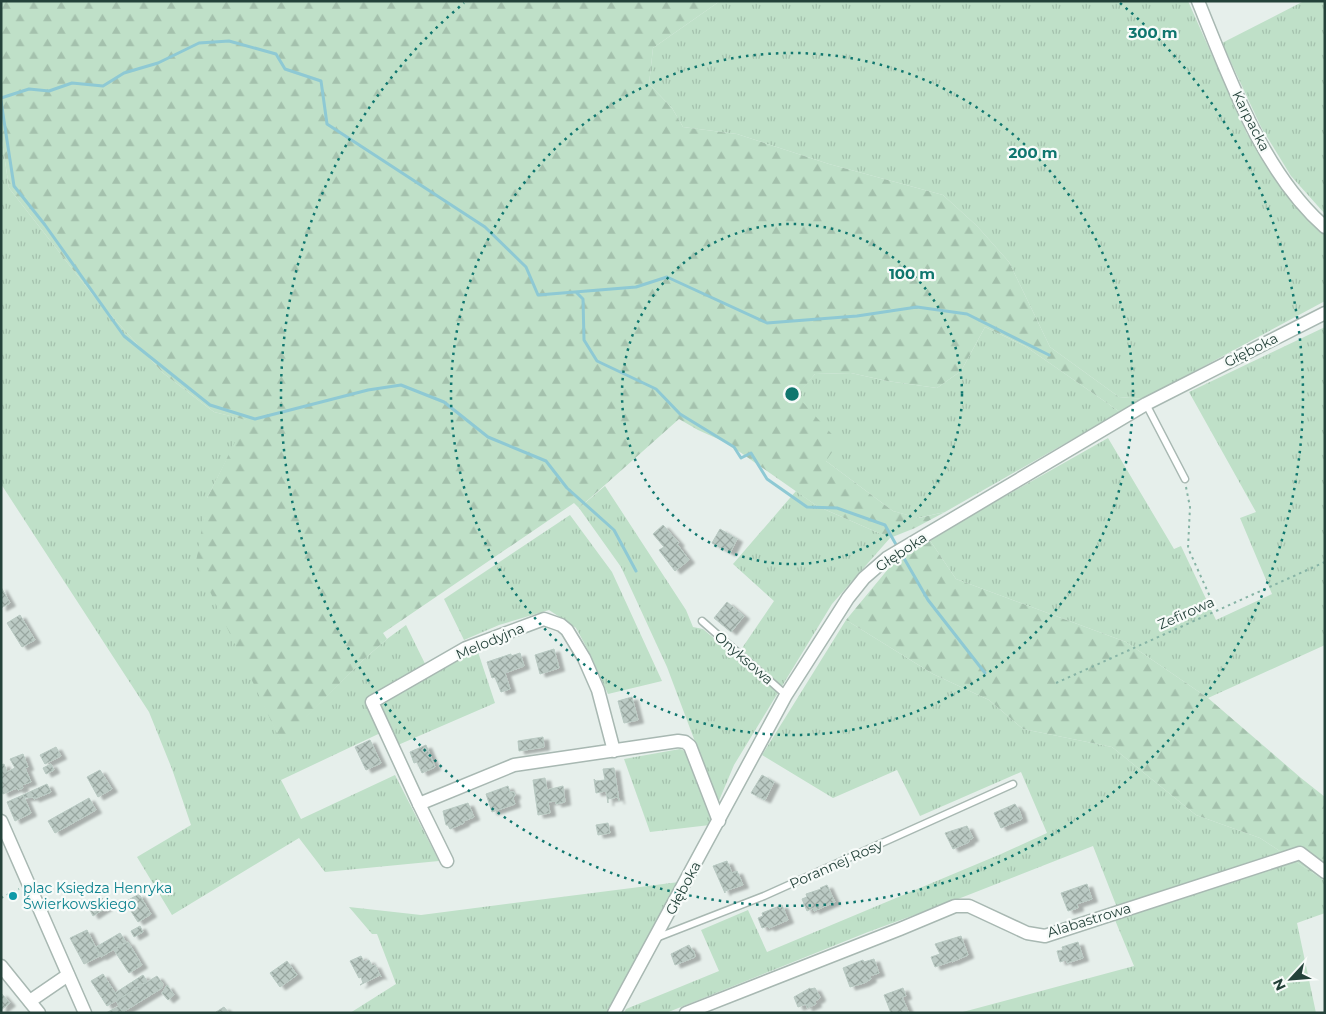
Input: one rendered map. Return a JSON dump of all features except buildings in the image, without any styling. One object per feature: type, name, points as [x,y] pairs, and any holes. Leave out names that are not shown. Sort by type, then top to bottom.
[{"type":"street","name":"Karpacka","points":[[1198,1],[1229,77],[1254,131],[1281,176],[1313,217],[1325,227]]},
{"type":"street","name":"Głęboka","points":[[614,1013],[786,695],[848,598],[864,578],[888,558],[1146,404],[1325,313]]},
{"type":"street","name":"Melodyjna","points":[[447,861],[372,702],[466,648],[544,619],[561,625],[567,630],[580,652],[598,690],[614,751]]},
{"type":"street","points":[[419,804],[514,765],[678,741],[685,742],[690,746],[719,821]]},
{"type":"street","points":[[1,821],[84,1013]]},
{"type":"street","name":"Alabastrowa","points":[[686,1013],[955,906],[969,906],[1027,933],[1045,936],[1300,853],[1325,872]]},
{"type":"street","points":[[1,966],[39,1013]]},
{"type":"street","points":[[30,1002],[68,975]]},
{"type":"lane","points":[[1146,404],[1185,479]]},
{"type":"lane","name":"Onyksowa","points":[[702,621],[786,695]]},
{"type":"lane","name":"Porannej Rosy","points":[[656,938],[764,896],[1014,784]]},
{"type":"path","points":[[1185,479],[1190,507],[1188,548],[1216,610]]},
{"type":"path","name":"Zefirowa","points":[[1056,683],[1325,562]]},
{"type":"green space","points":[[1,1],[720,1],[653,48],[649,84],[672,108],[683,127],[737,134],[829,164],[943,195],[977,226],[1009,262],[1050,347],[1119,397],[1143,399],[1120,412],[1025,346],[985,327],[961,371],[937,388],[887,381],[851,373],[815,374],[797,396],[839,442],[826,461],[893,511],[919,518],[945,512],[915,528],[890,538],[817,506],[727,443],[679,419],[579,508],[574,503],[383,633],[387,639],[362,661],[281,742],[196,562],[207,498],[246,420],[214,412],[163,373],[92,294],[9,188],[1,134]]},
{"type":"green space","points":[[720,1],[1188,1],[1247,134],[1303,211],[1325,233],[1325,301],[1143,399],[1119,397],[1050,347],[1009,262],[977,226],[943,195],[829,164],[737,134],[683,127],[672,108],[649,84],[653,48]]},
{"type":"green space","points":[[1304,1],[1325,1],[1325,214],[1291,176],[1261,127],[1222,43]]},
{"type":"green space","points":[[1,134],[9,188],[92,294],[163,373],[214,412],[247,420],[207,498],[243,659],[281,741],[362,661],[406,625],[431,676],[477,649],[495,703],[398,745],[391,728],[281,780],[301,819],[395,775],[439,861],[325,872],[299,838],[172,915],[137,857],[191,825],[172,769],[149,712],[1,484]]},
{"type":"green space","points":[[985,327],[1025,346],[1120,412],[945,512],[918,518],[893,511],[826,461],[796,396],[815,374],[851,373],[887,381],[937,388],[961,371]]},
{"type":"green space","points":[[1325,327],[1325,645],[1208,698],[1126,642],[956,579],[929,539],[1108,438],[1174,549],[1181,546],[1216,620],[1272,594],[1240,518],[1256,512],[1189,392]]},
{"type":"green space","points":[[605,486],[686,610],[693,627],[703,629],[736,657],[774,601],[733,564],[796,491],[817,506],[890,538],[832,604],[734,765],[718,803],[667,667],[621,567],[579,508]]},
{"type":"green space","points":[[570,515],[612,572],[662,681],[608,694],[576,628],[549,610],[499,625],[464,640],[444,599]]},
{"type":"green space","points":[[929,539],[956,579],[1126,642],[1208,698],[1325,797],[1325,881],[1260,838],[1196,815],[1112,747],[1023,729],[989,700],[933,674],[846,620],[898,557]]},
{"type":"green space","points":[[846,620],[933,674],[989,700],[1023,729],[1112,747],[1196,815],[1260,838],[1325,881],[1325,913],[1297,923],[1316,1013],[959,1013],[1134,966],[1115,920],[1116,905],[1093,846],[868,932],[666,1013],[624,1013],[626,1009],[719,971],[701,930],[748,910],[767,952],[1047,833],[1021,772],[920,816],[897,770],[833,798],[762,755]]},
{"type":"green space","points":[[680,749],[687,752],[711,821],[710,825],[650,832],[624,759]]},
{"type":"green space","points":[[679,882],[606,1013],[350,1013],[396,984],[377,934],[372,934],[349,907],[421,915]]},
{"type":"waterway","points":[[1,98],[29,89],[49,91],[72,83],[103,86],[124,73],[158,63],[199,43],[229,41],[276,54],[285,69],[321,81],[327,124],[485,227],[526,267],[538,295],[636,287],[667,277],[767,323],[857,316],[917,307],[967,314],[1049,355]]},
{"type":"waterway","points":[[1,101],[14,186],[45,225],[124,336],[210,405],[255,419],[368,390],[401,385],[444,402],[488,437],[546,461],[567,488],[614,530],[636,571]]},
{"type":"waterway","points":[[577,293],[583,299],[584,340],[597,361],[656,389],[680,414],[734,447],[741,458],[751,453],[767,479],[807,507],[837,508],[885,525],[898,548]]},
{"type":"waterway","points":[[901,553],[928,600],[985,673]]},
{"type":"place","name":"plac Księdza Henryka Świerkowskiego","points":[[13,896]]}]
